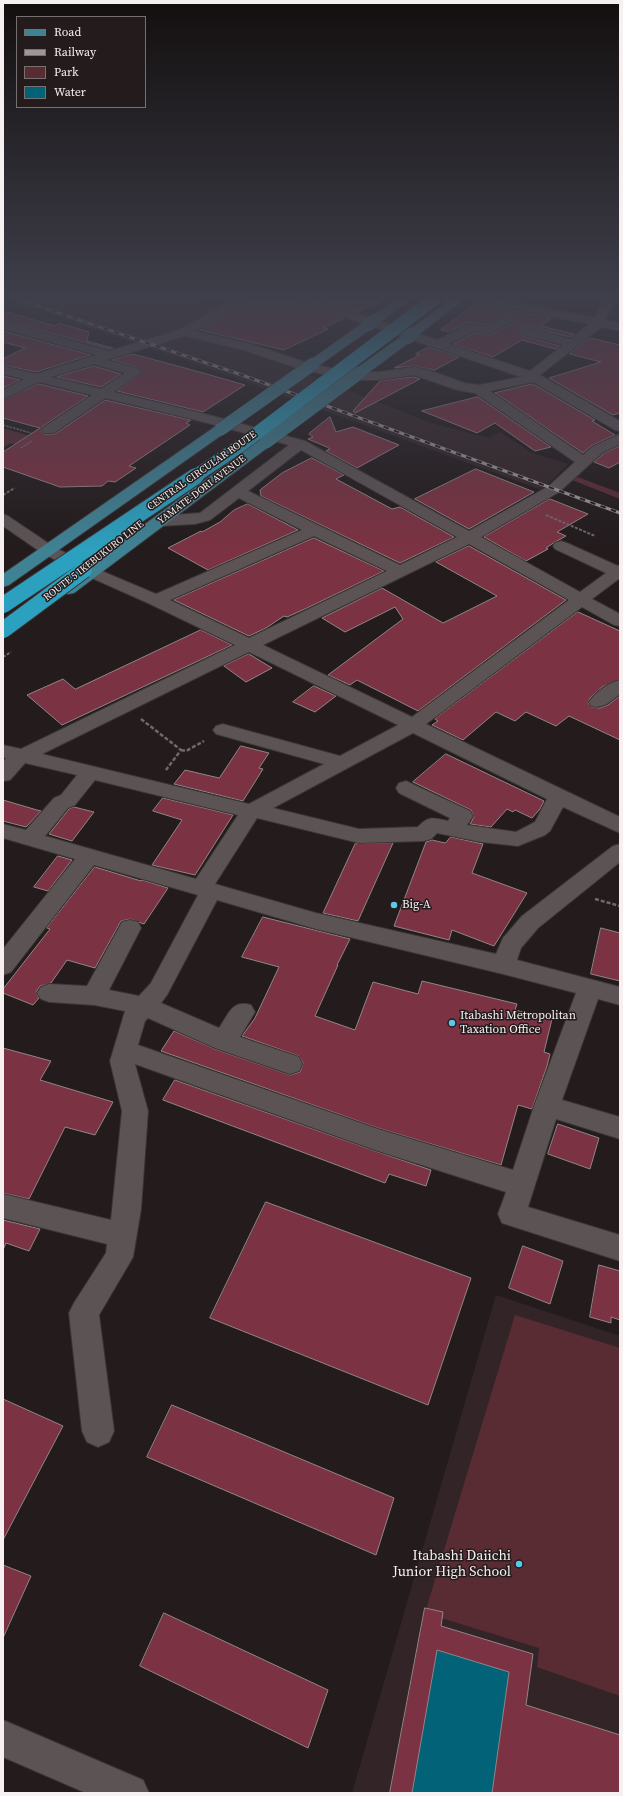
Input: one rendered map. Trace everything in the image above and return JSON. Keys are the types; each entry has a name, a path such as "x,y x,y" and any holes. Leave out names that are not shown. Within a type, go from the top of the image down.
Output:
{"highway":[{"name":"CENTRAL CIRCULAR ROUTE","path":"3,600 96,540 236,445 316,384"},
{"name":"CENTRAL CIRCULAR ROUTE","path":"3,605 69,563 236,445 319,384"},
{"name":"ROUTE 5 IKEBUKURO LINE","path":"3,627 236,445"},
{"name":"ROUTE 5 IKEBUKURO LINE","path":"3,630 127,537 236,445"}],"main road":[{"path":"3,582 285,384"},
{"name":"YAMATE-DORI AVENUE","path":"3,637 344,384"}],"street":[{"path":"3,395 25,384"},
{"path":"56,384 204,418 300,444 620,621"},
{"path":"49,430 117,384"},
{"path":"451,384 462,388 479,389 504,384"},
{"path":"545,384 620,428"},
{"path":"479,389 584,462"},
{"path":"3,775 16,759 470,537 554,489 597,450 620,438"},
{"path":"160,521 205,517 300,444"},
{"path":"237,492 400,572"},
{"path":"3,518 48,550 91,572 156,600 620,826"},
{"path":"156,600 314,530"},
{"path":"98,1431 84,1313 121,1246 127,1209 135,1111 122,1061 134,1017 159,990 206,890 252,810 413,725 618,572 561,546"},
{"path":"598,702 620,685"},
{"path":"223,730 343,763"},
{"path":"3,751 25,755 360,836 424,834 432,825 481,835 518,839 538,830 543,826 558,796"},
{"path":"30,839 61,803 68,800 91,771"},
{"path":"406,788 462,816 452,830"},
{"path":"3,831 316,921 504,962 620,996"},
{"path":"504,962 512,944 530,922 620,851"},
{"path":"3,966 89,856"},
{"path":"94,996 130,928"},
{"path":"590,988 547,1106 512,1214 620,1248"},
{"path":"49,993 94,996 144,1006 224,1041 290,1064"},
{"path":"224,1041 243,1012"},
{"path":"124,1050 378,1140 522,1185"},
{"path":"547,1106 620,1128"},
{"path":"3,1206 121,1246"},
{"path":"3,1738 130,1793"}],"path":[{"path":"21,448 30,442"},
{"path":"3,496 15,488"},
{"path":"526,505 534,510 595,536"},
{"path":"124,706 181,750 155,787"}],"shaded area":[{"path":"251,384 333,384 431,423 489,438 500,432 532,453 568,464 542,490"},
{"name":"Itabashi Daiichi Junior High School","path":"496,1295 620,1336 620,1793 352,1793"}],"green space":[{"path":"3,428 50,442 9,444 3,448"},
{"path":"578,477 620,493 620,499 572,480"},
{"path":"515,1315 620,1348 620,1696 537,1667 539,1648 425,1613"}],"water":[{"path":"437,1650 509,1672 492,1793 412,1793"}],"building":[{"path":"3,384 12,384 3,388"},
{"path":"39,384 88,396 43,426 41,431 44,434 55,434 105,400 191,420 186,423 190,425 129,466 136,468 115,482 108,481 102,486 60,487 3,467 3,452 40,428 3,418 3,400"},
{"path":"87,384 106,384 101,387"},
{"path":"126,384 245,385 203,412 117,391"},
{"path":"377,384 411,384 355,413 353,411"},
{"path":"533,384 595,420 592,421 615,435 591,446 583,453 495,393"},
{"path":"559,384 620,384 620,413 613,415"},
{"path":"478,397 551,447 535,451 495,423 477,433 422,411"},
{"path":"330,417 336,432 353,427 399,445 357,468 326,451 330,449 327,447 308,439 313,437 309,434"},
{"path":"620,446 620,462 609,468 594,462 603,454"},
{"path":"312,458 344,475 336,479 392,509 400,507 454,537 400,563 261,496 260,490 282,473"},
{"path":"476,469 534,492 469,529 415,499"},
{"path":"550,499 588,514 557,532 566,536 546,548 548,549 526,561 484,537"},
{"path":"248,504 298,530 208,570 168,548 201,531 202,532 220,522 234,510"},
{"path":"314,538 384,571 287,617 284,616 266,628 249,636 174,600"},
{"path":"469,546 566,600 418,711 357,680 350,685 328,675 403,619 395,607 345,632 322,618 382,588 443,623 497,596 436,562"},
{"path":"578,612 620,631 620,679 602,687 590,698 588,703 591,707 600,708 608,705 620,696 620,740 569,716 556,726 526,712 515,721 496,712 463,740 432,725 438,721 435,719"},
{"path":"201,630 232,645 62,725 27,695 63,679 75,689"},
{"path":"249,654 272,668 246,682 224,666"},
{"path":"314,686 336,696 315,712 293,702"},
{"path":"241,746 269,753 259,768 263,769 243,801 174,784 185,770 219,778"},
{"path":"446,754 544,801 540,809 532,818 515,810 513,812 507,809 491,827 470,824 474,817 471,810 413,782"},
{"path":"163,798 233,815 195,875 152,865 182,820 153,811"},
{"path":"3,800 41,811 26,827 3,821"},
{"path":"74,807 94,812 72,841 49,834 69,809"},
{"path":"451,837 483,844 472,873 527,893 494,946 452,930 449,940 394,926 426,842 432,840 445,843"},
{"path":"393,843 358,921 323,913 355,844"},
{"path":"58,856 72,860 48,891 34,887"},
{"path":"95,867 168,888 144,924 130,919 121,921 95,968 67,960 51,983 40,986 36,992 39,998 33,1005 3,993 3,989 50,929 47,928"},
{"path":"263,917 350,939 315,1016 355,1030 373,982 418,994 422,981 517,1004 515,1010 552,1019 544,1052 550,1054 532,1109 518,1105 501,1165 378,1128 161,1051 174,1031 215,1049 290,1075 300,1072 303,1063 299,1056 242,1036 255,1018 279,967 242,957"},
{"path":"601,928 620,933 620,981 591,974"},
{"path":"3,1048 51,1061 40,1080 113,1102 95,1135 65,1127 29,1199 3,1193"},
{"path":"175,1080 431,1170 426,1186 389,1174 385,1183 163,1100"},
{"path":"558,1124 599,1138 590,1169 548,1154"},
{"path":"266,1202 471,1278 428,1405 210,1318"},
{"path":"3,1220 40,1229 29,1251 6,1243 3,1250"},
{"path":"523,1246 563,1261 550,1304 509,1288"},
{"path":"599,1265 620,1271 620,1320 611,1317 611,1323 590,1317"},
{"path":"3,1399 63,1426 3,1540"},
{"path":"172,1405 394,1498 376,1555 147,1457"},
{"path":"3,1565 31,1576 3,1638"},
{"path":"425,1608 443,1612 441,1626 533,1654 526,1705 620,1735 620,1793 492,1793 509,1672 437,1650 412,1793 390,1793"},
{"path":"164,1613 328,1690 308,1748 140,1666"}],"railway":[{"path":"266,384 620,513"}],"place":[{"name":"Big-A","path":"394,905"},
{"name":"Itabashi Metropolitan Taxation Office","path":"452,1023"},
{"name":"Itabashi Daiichi Junior High School","path":"519,1564"}]}
